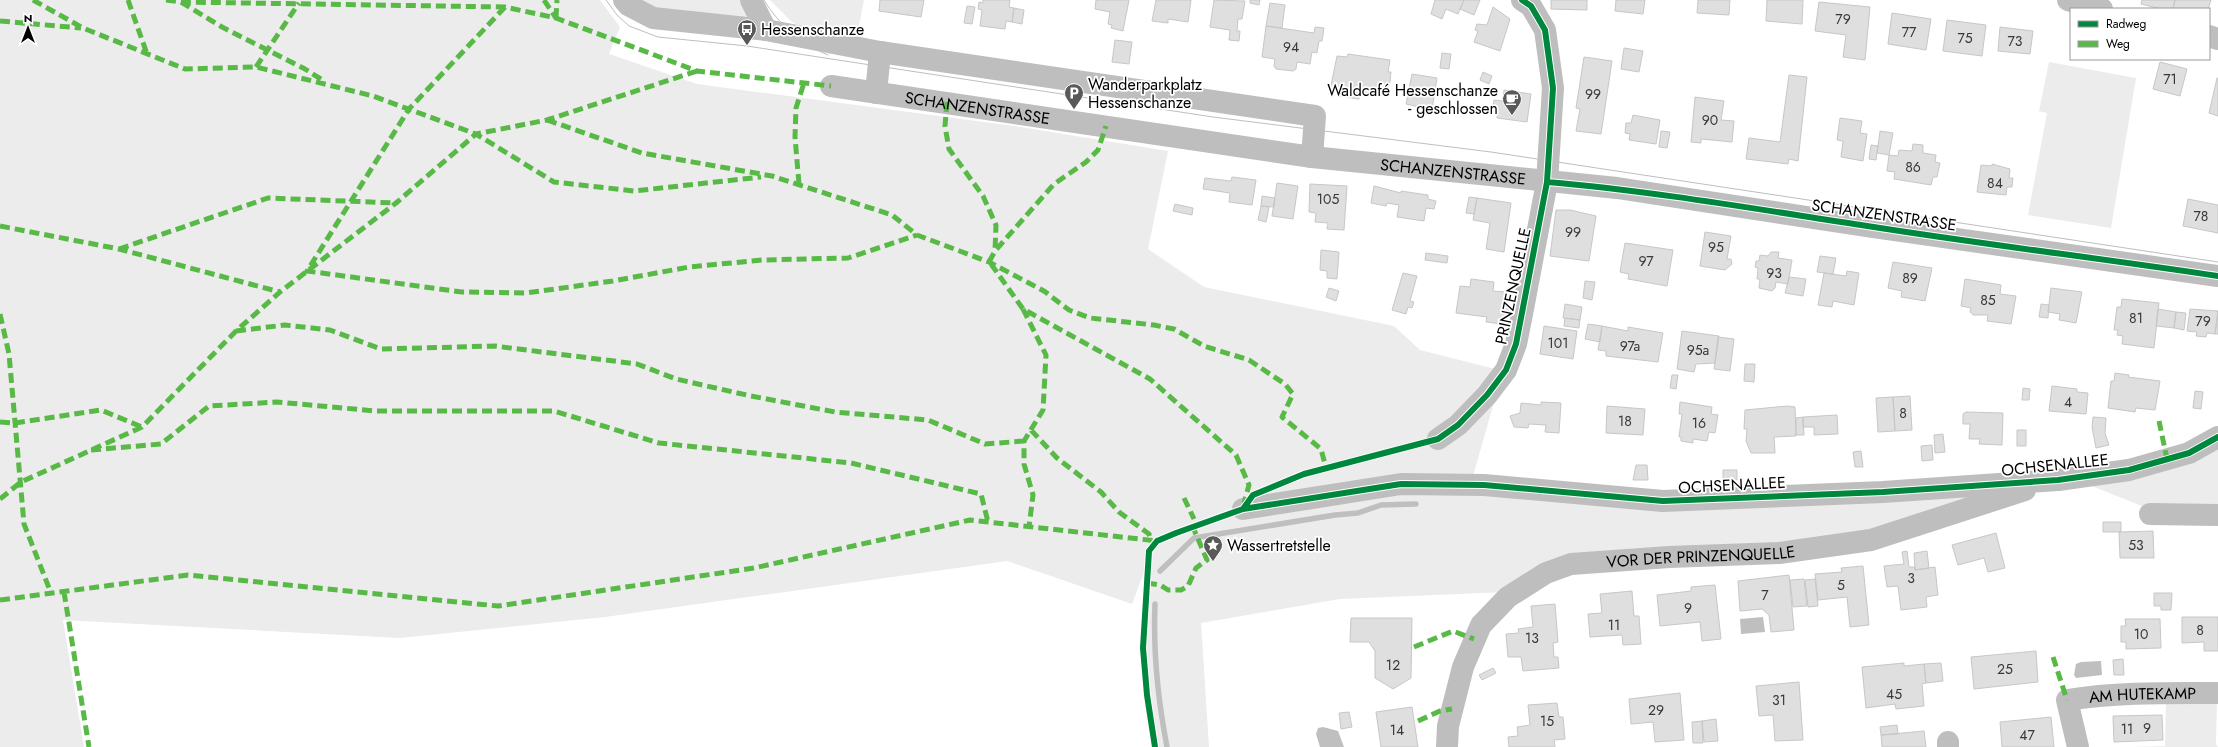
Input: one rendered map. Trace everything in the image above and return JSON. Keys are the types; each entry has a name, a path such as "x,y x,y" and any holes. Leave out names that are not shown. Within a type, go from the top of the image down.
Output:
{"street":[{"path":"624,0 628,5 653,18 766,30 880,52 1315,116 1312,157"},
{"path":"751,0 766,30"},
{"name":"PRINZENQUELLE","path":"1438,439 1458,425 1487,395 1506,370 1516,344 1547,182 1554,88 1550,52 1545,30 1531,6 1522,0"},
{"path":"2068,0 2098,8"},
{"path":"876,93 880,52"},
{"name":"SCHANZENSTRASSE","path":"831,86 1312,157 1617,188 1721,202 1860,225 2218,276"},
{"name":"OCHSENALLEE","path":"1243,509 1401,484 1484,485 1663,501 1883,492 2058,480 2129,470 2189,453 2218,437"},
{"name":"VOR DER PRINZENQUELLE","path":"1447,747 1448,726 1463,667 1481,625 1508,597 1546,573 1571,564 1669,557 1779,553 1871,540 2058,480"},
{"path":"2150,514 2218,515"},
{"name":"AM HUTEKAMP","path":"2078,747 2067,700 2095,696 2128,694 2218,693"}],"shaded area":[{"path":"0,0 600,0 620,27 609,54 697,84 1014,126 1168,151 1148,249 1204,287 1394,326 1420,350 1503,371 1471,483 1661,506 2021,487 1870,533 1780,548 1616,555 1506,592 1340,599 1201,623 1209,747 1158,747 1150,695 1146,648 1151,554 1132,604 1007,561 605,617 400,638 63,620 84,747 0,747"},
{"path":"634,0 744,0 750,12 743,22 675,18"},
{"name":"Hessenschanze","path":"770,0 864,0 856,41 816,37 792,22"},
{"path":"2049,62 2136,78 2111,228 2028,215 2047,113 2039,111"},
{"path":"2218,443 2218,511 2152,510 2084,483"},
{"path":"1763,617 1765,632 1741,634 1740,619"},
{"path":"2101,661 2102,675 2076,678 2074,675 2076,664 2081,662"},
{"path":"2166,699 2217,701 2216,744 2218,747 2129,747 2165,746"},
{"path":"1323,727 1338,731 1344,747 1320,747 1316,734 1318,728"}],"building":[{"path":"880,0 924,0 921,17 879,11"},
{"path":"983,0 1010,0 1009,7 1014,8 1012,22 1006,21 1005,29 980,26 982,10 978,9 979,2 983,3"},
{"path":"1096,0 1129,0 1123,31 1111,28 1112,25 1108,24 1110,12 1095,9"},
{"path":"1156,0 1191,0 1188,22 1168,19 1168,23 1152,21"},
{"path":"1214,0 1245,1 1242,19 1238,19 1237,31 1240,31 1239,41 1229,40 1230,30 1210,27"},
{"path":"1250,0 1260,0 1259,5 1250,3"},
{"path":"1435,0 1464,0 1458,14 1446,9 1442,19 1431,14"},
{"path":"1464,0 1480,0 1474,15 1460,9"},
{"path":"1551,0 1587,0 1587,10 1551,9"},
{"path":"1616,0 1645,0 1643,14 1615,11"},
{"path":"1698,0 1730,0 1729,15 1697,13"},
{"path":"1767,0 1803,0 1802,24 1766,21"},
{"path":"2142,0 2175,0 2173,8 2157,8 2141,4"},
{"path":"2175,0 2211,0 2208,8 2173,8"},
{"path":"1819,2 1870,7 1865,60 1843,57 1846,35 1815,31"},
{"path":"1270,3 1285,5 1282,28 1266,26"},
{"path":"967,6 975,7 972,24 964,23"},
{"path":"1493,7 1510,19 1500,51 1474,42 1478,31 1475,30 1477,24 1487,25"},
{"path":"1014,8 1024,10 1022,24 1012,22"},
{"path":"1892,13 1931,19 1926,50 1888,44"},
{"path":"1947,20 1986,25 1982,56 1943,51"},
{"path":"1266,26 1314,33 1315,27 1324,28 1322,41 1319,41 1317,53 1312,52 1310,64 1297,62 1296,69 1293,71 1276,69 1274,66 1275,59 1262,57"},
{"path":"2000,27 2033,31 2030,54 1998,51"},
{"path":"1115,40 1132,42 1129,64 1112,62"},
{"path":"1624,48 1643,51 1639,72 1621,69"},
{"path":"1442,53 1451,54 1449,69 1440,68"},
{"path":"1348,54 1390,60 1388,72 1391,72 1390,82 1385,96 1360,94 1359,99 1339,96 1340,91 1330,90 1337,56 1347,57"},
{"path":"1584,57 1612,61 1601,134 1576,131 1580,109 1576,108"},
{"path":"2160,62 2187,69 2180,96 2153,89"},
{"path":"1483,72 1492,76 1489,84 1480,80"},
{"path":"1412,74 1437,78 1432,110 1406,104"},
{"path":"1789,75 1807,77 1798,161 1789,159 1788,164 1746,159 1749,138 1780,142"},
{"path":"2218,78 2218,116 2209,113"},
{"path":"1504,90 1531,94 1527,122 1497,118 1497,114 1492,113 1494,100 1503,101"},
{"path":"1695,97 1724,101 1721,120 1734,121 1732,142 1701,139 1701,143 1691,142"},
{"path":"1633,115 1660,120 1656,144 1629,140 1630,134 1625,133 1626,123 1631,123"},
{"path":"1840,118 1862,121 1860,133 1867,134 1863,161 1841,157 1843,141 1837,140"},
{"path":"1661,131 1670,132 1667,148 1659,147"},
{"path":"1880,131 1893,133 1889,155 1877,153"},
{"path":"1913,144 1923,145 1923,153 1936,155 1935,162 1940,163 1937,177 1933,177 1931,185 1894,179 1895,172 1887,171 1889,155 1898,156 1899,150 1912,151"},
{"path":"1871,145 1878,146 1876,160 1869,159"},
{"path":"1992,164 2010,169 2009,178 2013,178 2012,187 2007,187 2006,195 1977,192 1981,165 1992,166"},
{"path":"1232,177 1256,180 1252,205 1229,202 1230,193 1203,189 1205,178 1231,181"},
{"path":"1277,183 1298,186 1293,219 1272,216"},
{"path":"1310,184 1347,186 1344,230 1327,229 1328,223 1315,222 1316,213 1309,212"},
{"path":"1374,186 1401,193 1401,191 1428,195 1428,199 1436,201 1434,209 1426,208 1424,221 1397,217 1399,205 1387,203 1386,206 1371,203"},
{"path":"1262,196 1275,198 1274,207 1261,206"},
{"path":"1469,197 1477,198 1474,214 1466,213"},
{"path":"1477,198 1511,203 1504,252 1486,249 1490,223 1473,220"},
{"path":"2188,199 2218,205 2218,233 2183,226"},
{"path":"1175,204 1193,208 1192,215 1173,211"},
{"path":"1261,206 1269,207 1266,222 1258,220"},
{"path":"1556,210 1570,210 1596,216 1589,261 1550,256"},
{"path":"1705,232 1731,236 1727,259 1731,259 1732,264 1725,270 1700,266"},
{"path":"1625,243 1673,250 1667,286 1628,279 1629,274 1620,272"},
{"path":"1321,250 1339,252 1337,279 1327,278 1327,271 1320,270"},
{"path":"1771,252 1779,252 1778,258 1792,260 1788,284 1776,282 1775,288 1772,291 1759,288 1760,279 1757,279 1758,268 1755,267 1756,261 1759,261 1760,255 1768,256"},
{"path":"1426,253 1448,256 1447,263 1425,260"},
{"path":"1820,256 1836,258 1833,274 1817,272"},
{"path":"1893,262 1932,268 1925,301 1901,297 1902,291 1888,288"},
{"path":"1847,271 1859,273 1854,305 1833,301 1832,307 1818,305 1824,273 1846,276"},
{"path":"1403,273 1417,276 1410,301 1414,302 1412,308 1408,307 1406,314 1392,310"},
{"path":"1789,277 1806,279 1803,296 1785,293"},
{"path":"1471,279 1494,282 1493,291 1507,292 1505,304 1509,304 1508,311 1505,311 1503,324 1486,322 1487,317 1456,313 1460,286 1470,287"},
{"path":"1965,279 2001,285 2000,294 2016,296 2011,324 1987,321 1988,315 1973,315 1970,312 1971,308 1961,306"},
{"path":"1585,281 1595,282 1592,300 1583,298"},
{"path":"1329,288 1339,291 1336,301 1326,297"},
{"path":"2051,288 2082,292 2076,323 2059,320 2060,314 2048,312"},
{"path":"2122,299 2159,303 2154,348 2122,344 2123,336 2117,335 2118,330 2114,330 2117,307 2121,307"},
{"path":"1565,304 1582,307 1580,320 1563,318"},
{"path":"2041,304 2049,305 2048,318 2039,317"},
{"path":"2158,309 2176,312 2174,328 2156,326"},
{"path":"2190,309 2218,311 2215,334 2207,333 2206,337 2196,336 2197,332 2187,331"},
{"path":"2218,311 2218,334 2215,334"},
{"path":"2176,312 2186,313 2184,330 2174,328"},
{"path":"1565,318 1580,320 1579,328 1564,326"},
{"path":"1588,324 1602,326 1600,342 1585,339"},
{"path":"1544,326 1577,331 1573,359 1540,354"},
{"path":"1602,326 1628,331 1628,327 1663,333 1658,362 1606,356 1606,351 1598,350"},
{"path":"1682,331 1719,336 1715,363 1696,364 1694,372 1677,369"},
{"path":"1718,337 1734,339 1730,371 1714,369"},
{"path":"1745,364 1755,364 1754,382 1744,381"},
{"path":"2115,373 2129,375 2128,377 2160,381 2155,410 2136,408 2135,412 2108,408 2111,381 2114,381"},
{"path":"1672,375 1678,375 1676,389 1670,388"},
{"path":"2052,386 2077,389 2077,392 2088,393 2086,414 2049,411"},
{"path":"2023,388 2030,389 2029,400 2022,400"},
{"path":"2195,391 2203,392 2201,409 2193,408"},
{"path":"1910,396 1912,430 1895,431 1893,397"},
{"path":"1893,397 1895,431 1878,432 1876,398"},
{"path":"1541,402 1561,403 1559,433 1545,432 1546,425 1529,424 1528,428 1514,427 1510,416 1520,413 1521,403 1541,405"},
{"path":"1680,402 1712,407 1711,414 1718,415 1715,433 1709,432 1707,441 1693,439 1693,443 1681,441 1681,437 1679,437 1682,414 1679,414"},
{"path":"1607,406 1645,409 1643,435 1606,433"},
{"path":"1787,406 1795,407 1796,436 1774,437 1775,453 1751,453 1746,441 1747,429 1744,429 1745,410"},
{"path":"1966,412 2003,413 2002,445 1979,444 1980,439 1969,439 1970,424 1963,424 1963,414"},
{"path":"1837,415 1838,434 1814,435 1814,427 1803,427 1803,417"},
{"path":"1803,417 1804,435 1796,435 1796,418"},
{"path":"2093,417 2106,418 2105,433 2109,445 2096,448 2092,427"},
{"path":"2017,430 2026,430 2026,446 2017,446"},
{"path":"1943,434 1945,452 1935,453 1934,435"},
{"path":"1932,445 1933,460 1922,461 1921,446"},
{"path":"1861,451 1863,467 1855,467 1853,452"},
{"path":"1636,465 1647,465 1648,480 1633,480"},
{"path":"1723,470 1737,470 1737,480 1723,480"},
{"path":"2103,522 2121,522 2121,532 2103,532"},
{"path":"2153,531 2154,558 2120,558 2119,532"},
{"path":"1996,533 2005,568 1988,572 1984,558 1958,565 1952,545"},
{"path":"1907,551 1909,567 1915,567 1915,570 1935,567 1938,595 1926,597 1927,607 1901,610 1898,586 1887,587 1884,566 1904,564 1902,552"},
{"path":"1927,551 1929,568 1915,570 1914,553"},
{"path":"1863,566 1869,625 1850,627 1847,597 1818,600 1815,574 1842,572 1841,568"},
{"path":"1789,575 1794,630 1771,632 1769,615 1762,609 1740,611 1738,581"},
{"path":"1804,579 1807,606 1793,607 1790,580"},
{"path":"1815,579 1818,606 1808,607 1805,580"},
{"path":"1715,585 1721,639 1702,641 1700,622 1660,626 1657,595 1691,591 1691,587"},
{"path":"1632,591 1634,616 1639,616 1641,644 1623,645 1622,635 1590,637 1588,614 1602,613 1600,594"},
{"path":"2154,593 2172,593 2171,610 2161,610 2161,606 2154,606"},
{"path":"1555,604 1558,642 1553,643 1554,657 1558,657 1559,668 1523,671 1521,657 1508,657 1506,634 1519,633 1518,629 1533,627 1531,606"},
{"path":"2182,617 2218,617 2218,651 2204,651 2204,642 2182,643"},
{"path":"1351,618 1412,618 1411,678 1393,689 1375,678 1375,651 1369,642 1350,642"},
{"path":"2125,619 2160,619 2161,648 2126,649 2126,642 2121,642 2121,626 2126,626"},
{"path":"2036,651 2038,682 1974,689 1971,657"},
{"path":"2123,659 2124,675 2114,675 2113,660"},
{"path":"1904,663 1904,666 1924,664 1926,683 1922,684 1924,706 1896,709 1895,704 1866,708 1862,667"},
{"path":"1941,663 1943,681 1926,683 1924,664"},
{"path":"1493,668 1496,673 1482,680 1479,675"},
{"path":"1799,682 1803,740 1775,741 1773,715 1759,716 1756,686"},
{"path":"1680,693 1684,740 1655,742 1653,722 1631,724 1629,699"},
{"path":"1557,703 1559,717 1563,717 1565,739 1554,740 1555,747 1509,747 1508,737 1518,736 1517,727 1530,725 1528,705"},
{"path":"1412,707 1418,747 1381,747 1376,712"},
{"path":"1349,712 1352,727 1341,729 1339,713"},
{"path":"2162,715 2163,740 2114,742 2113,716"},
{"path":"2051,717 2054,747 2002,747 2000,722"},
{"path":"1716,719 1718,741 1704,742 1702,721"},
{"path":"1702,721 1703,743 1693,743 1692,722"},
{"path":"1897,725 1898,734 1881,735 1880,727"},
{"path":"1924,731 1926,747 1882,747 1881,735"}],"waterway":[{"path":"1160,571 1194,538 1335,515 1358,513 1381,505 1416,504"},
{"path":"1155,604 1157,676 1167,747"}],"tram line":[{"path":"606,0 617,15 629,26 658,37 747,46 1213,117 1491,152 2218,262"},
{"path":"764,0 776,17 800,40 828,55"}],"marked path":[{"path":"33,0 83,28 185,69 256,67 373,96 476,134 554,182 634,191 761,177"},
{"path":"128,0 147,54"},
{"path":"166,0 181,2 505,7 556,18 697,71 831,86"},
{"path":"544,0 556,18"},
{"path":"556,18 557,0"},
{"path":"181,2 222,27 305,69 324,81"},
{"path":"256,67 299,3"},
{"path":"505,7 409,109 307,271 462,292 526,293 613,281 689,267 762,260 848,258 917,235"},
{"path":"0,21 81,28"},
{"path":"0,499 21,482 142,427 236,331 280,292 396,203 476,134 547,120 697,71"},
{"path":"799,184 795,137 796,108 804,83"},
{"path":"947,102 945,126 949,149 983,196 996,225 995,251"},
{"path":"547,120 642,153 772,176 892,215 917,235 989,262 1044,291 1069,310 1090,318 1154,325 1174,329 1204,346 1249,360 1285,384 1293,394 1282,417 1321,449 1326,468"},
{"path":"989,262 995,251 1054,184 1086,162 1098,150 1106,126"},
{"path":"119,249 268,198 396,203"},
{"path":"0,226 119,249 280,292"},
{"path":"991,264 1023,309 1150,379 1236,455 1249,485 1244,503"},
{"path":"1023,309 1046,355 1043,410 1024,441 1024,464 1033,495 1029,527"},
{"path":"0,314 9,354 24,524 51,593"},
{"path":"236,331 285,325 330,330 381,349 495,346 637,364 676,379 751,396 835,412 928,420 985,444 1024,441"},
{"path":"91,450 161,444 209,406 277,402 376,411 554,411 659,443 851,463 981,494 988,522"},
{"path":"0,422 15,423 101,410 142,427"},
{"path":"2159,421 2167,459"},
{"path":"1031,430 1057,458 1101,492 1119,512 1149,534 1151,541"},
{"path":"1184,498 1194,519"},
{"path":"0,600 188,575 498,606 754,568 970,520 1157,541"},
{"path":"1147,583 1160,585 1168,590 1181,590 1188,586 1196,568 1207,560 1192,525"},
{"path":"64,592 89,747"},
{"path":"1414,647 1453,631 1474,639"},
{"path":"2053,657 2067,700"},
{"path":"1418,721 1440,711 1452,709"}],"cycle path":[{"path":"1243,509 1253,495 1304,474 1438,439 1458,425 1487,395 1506,370 1516,344 1547,182 1553,88 1545,30 1531,6 1522,0"},
{"path":"1547,182 1665,195 1950,238 2218,276"},
{"path":"1155,747 1147,695 1143,648 1149,551 1157,541 1243,509 1401,484 1484,485 1663,501 1883,492 2058,480 2129,470 2189,453 2218,437"}],"place":[{"name":"Hessenschanze","path":"747,46"},
{"name":"Wanderparkplatz Hessenschanze","path":"1074,110"},
{"name":"Waldcafé Hessenschanze - geschlossen","path":"1512,116"},
{"name":"Wassertretstelle","path":"1213,562"}]}
